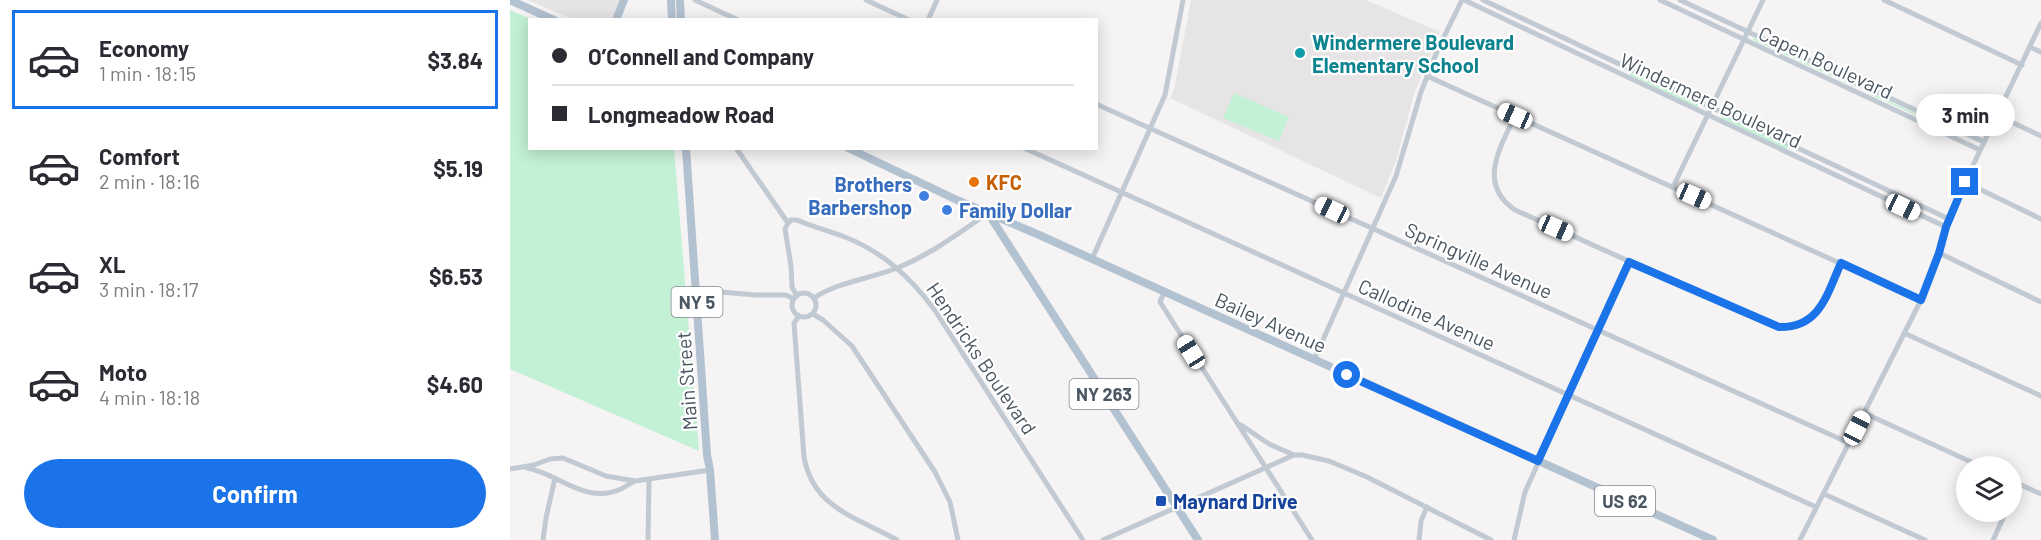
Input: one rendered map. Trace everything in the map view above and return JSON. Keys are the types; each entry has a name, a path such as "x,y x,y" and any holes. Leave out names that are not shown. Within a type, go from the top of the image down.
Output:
{"main road":[{"path":"510,0 550,18"},
{"path":"617,18 624,0"},
{"path":"671,0 672,18"},
{"path":"680,0 681,18"},
{"name":"Main Street","path":"686,150 707,455 716,540"},
{"name":"Bailey Avenue","path":"856,150 868,153 988,213 1713,540"},
{"name":"NY 263","path":"988,213 1198,540"},
{"path":"1010,248 1009,234 1012,229 1020,226"}],"street":[{"path":"695,0 734,18"},
{"path":"866,0 905,18"},
{"path":"929,18 937,0"},
{"path":"1092,259 1165,95 1183,0"},
{"path":"1314,360 1374,229 1400,164 1427,76 1463,0"},
{"name":"Windermere Boulevard","path":"1463,0 1946,227"},
{"name":"Windermere Boulevard","path":"1483,0 1949,219"},
{"name":"Capen Boulevard","path":"1660,0 1980,150"},
{"name":"Capen Boulevard","path":"1680,0 1984,142"},
{"path":"1673,187 1763,0"},
{"path":"1884,0 2022,65"},
{"path":"1800,540 1921,300 1939,253 1946,227 1965,182 2041,23"},
{"path":"2030,47 2041,52"},
{"path":"1427,76 1921,300"},
{"name":"Springville Avenue","path":"1098,105 1849,443"},
{"path":"1998,115 2041,136"},
{"path":"1515,116 1494,167 1494,181 1504,201 1515,210 1629,262 1773,326 1787,327 1802,323 1816,314 1822,306 1841,263"},
{"path":"696,290 745,295 786,295 796,298 804,293 814,298 816,304 813,314 805,318 799,316 794,310 796,298 792,287 785,229 788,223 737,150"},
{"name":"Callodine Avenue","path":"1028,150 1816,507"},
{"path":"1965,182 2041,219"},
{"path":"814,298 826,289 898,268 930,252 988,213"},
{"name":"Hendricks Boulevard","path":"788,223 791,220 797,220 849,238 872,249 898,268 934,309 1083,540"},
{"path":"1939,253 2041,302"},
{"path":"1514,540 1525,492 1629,262"},
{"path":"1164,292 1160,302 1312,540"},
{"path":"813,314 852,346 935,471 950,502 958,540"},
{"path":"799,316 794,323 804,457 808,476 830,504 897,540"},
{"path":"1904,333 2041,396"},
{"path":"1864,413 1958,456"},
{"path":"1237,423 1269,444 1294,455 1316,458 1351,470 1491,540"},
{"path":"1103,540 1294,455"},
{"path":"523,468 550,459 563,458 606,476 635,481 697,470 710,470"},
{"path":"510,469 538,470 572,488 590,494 616,490 635,481"},
{"path":"543,540 555,478"},
{"path":"648,540 649,480"},
{"path":"2022,485 2041,494"},
{"path":"1824,494 1925,540"},
{"path":"1419,540 1421,521 1427,507"},
{"path":"1993,540 2001,522"}],"shaded area":[{"path":"527,0 620,0 613,18 571,18"},
{"path":"1191,0 1366,0 1440,32 1414,94 1396,161 1381,198 1170,98 1174,90"}],"green space":[{"path":"510,10 529,18 528,150 674,150 699,451 510,369"},
{"path":"1754,38 1858,86 1858,88 1753,40"},
{"path":"1631,72 1698,104 1699,106 1630,75"},
{"path":"1870,92 1975,142 1869,94"},
{"path":"1234,93 1289,117 1279,141 1223,118"},
{"path":"1722,115 1787,145 1788,148 1721,118"}],"place":[{"name":"Windermere Boulevard Elementary School","path":"1300,53"},
{"name":"KFC","path":"974,182"},
{"name":"Brothers Barbershop","path":"924,196"},
{"name":"Family Dollar","path":"947,210"},
{"name":"Maynard Drive","path":"1161,501"}],"route":[{"path":"1347,375 1538,461 1629,262 1779,327 1794,326 1816,314 1822,306 1841,263 1921,300 1939,253 1946,227 1965,182"}]}
